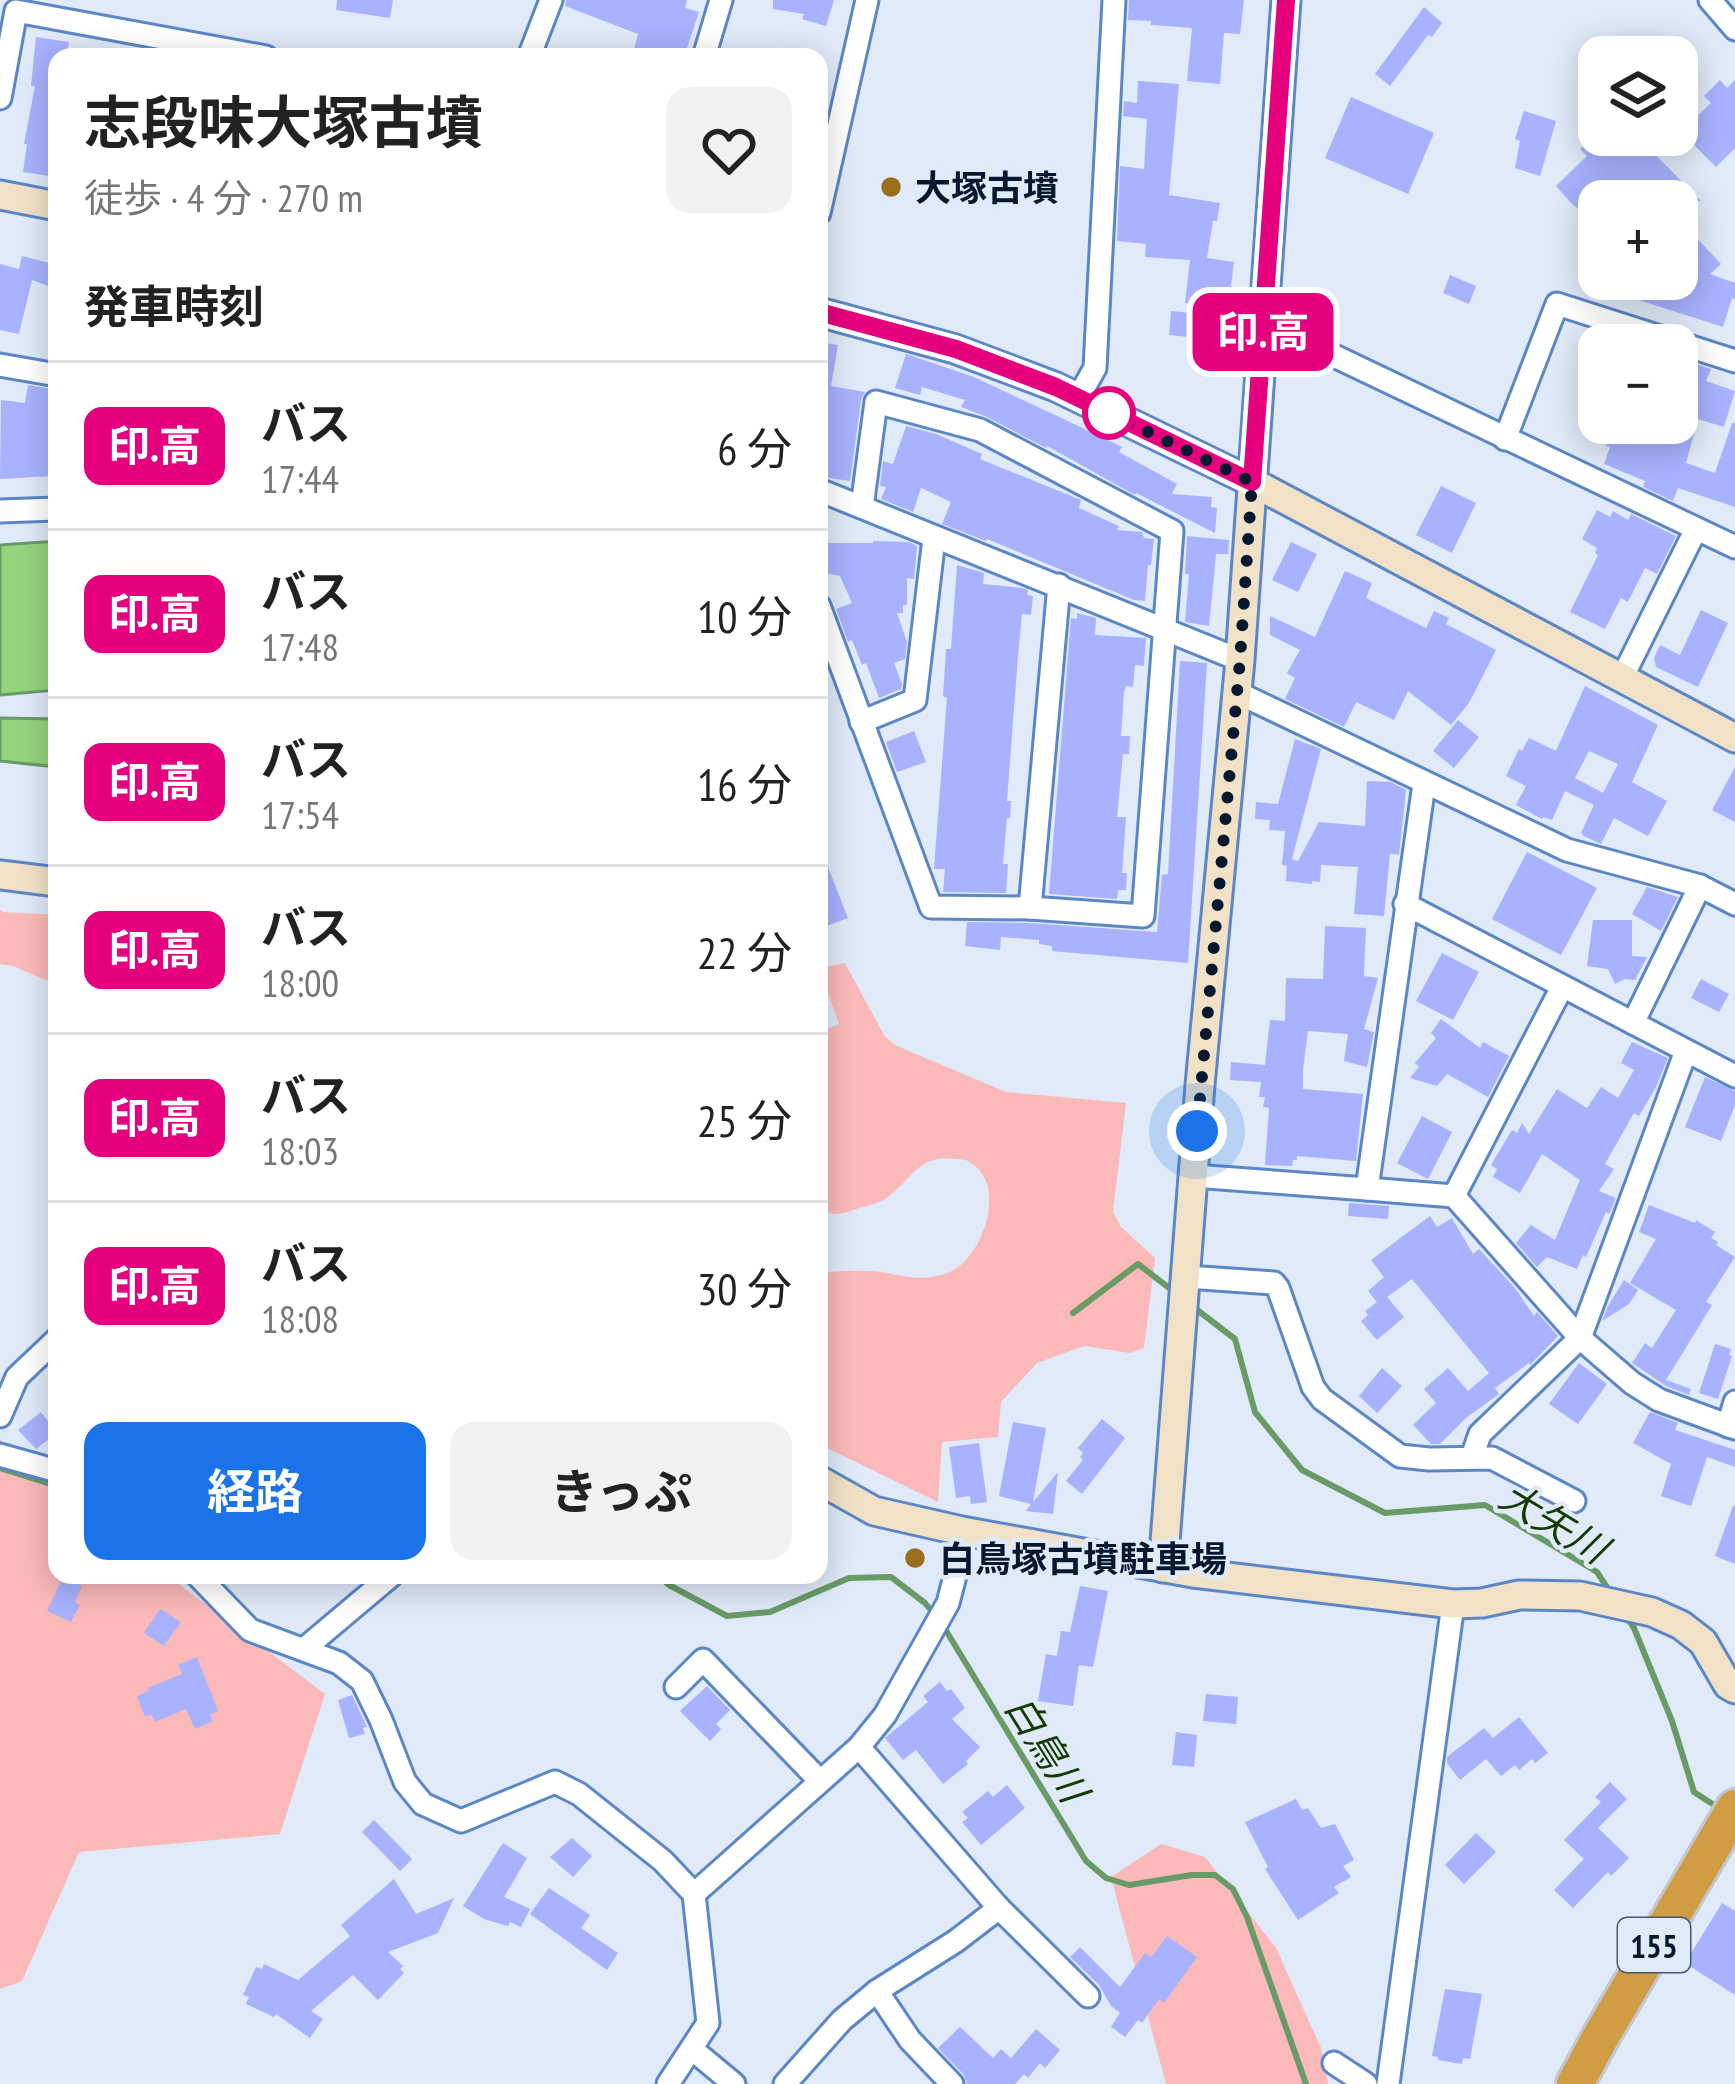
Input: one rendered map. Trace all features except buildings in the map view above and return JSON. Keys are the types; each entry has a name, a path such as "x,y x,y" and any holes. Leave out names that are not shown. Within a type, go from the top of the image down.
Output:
{"highway":[{"name":"155","path":"1575,2084 1735,1808"}],"street":[{"path":"532,48 551,0"},
{"path":"707,48 721,0"},
{"path":"828,140 867,0"},
{"path":"1078,398 1095,368 1114,0"},
{"path":"1163,1568 1240,660 1286,0"},
{"path":"1710,0 1735,29"},
{"path":"0,98 12,7 150,46"},
{"path":"0,195 48,204"},
{"path":"1505,439 1556,304 1735,361"},
{"path":"828,314 956,349 1056,387 1252,482 1735,739"},
{"path":"1264,325 1735,547"},
{"path":"0,364 48,373"},
{"path":"828,631 931,908 1030,908 1143,916 1172,531 980,430 876,402 862,507"},
{"path":"828,494 1240,660"},
{"path":"0,511 48,509"},
{"path":"1622,677 1696,529"},
{"path":"861,722 915,700 934,538"},
{"path":"1030,908 1059,585"},
{"path":"1236,692 1567,850 1700,886 1735,904"},
{"path":"1367,1190 1424,784"},
{"path":"0,875 48,881"},
{"path":"1633,1023 1700,886"},
{"path":"1405,904 1735,1076"},
{"path":"1454,1196 1562,987"},
{"path":"1472,1457 1480,1434 1580,1338 1686,1051"},
{"path":"1194,1176 1454,1196 1580,1338 1632,1383 1659,1400 1731,1427 1735,1402"},
{"path":"1187,1272 1274,1282 1313,1387 1322,1399 1400,1456 1492,1458 1574,1501"},
{"path":"0,1416 17,1377 48,1348"},
{"path":"0,1455 48,1468"},
{"path":"828,1485 874,1511 1163,1568 1453,1604 1519,1595 1580,1596 1652,1612 1703,1642 1735,1689"},
{"path":"694,1894 859,1748 884,1714 947,1603 962,1531"},
{"path":"206,1584 250,1630 339,1663 362,1681 405,1782 423,1804 461,1821 555,1782 579,1794 663,1861 694,1894 708,2023 668,2084"},
{"path":"304,1649 381,1584"},
{"path":"1388,2084 1453,1604"},
{"path":"676,1687 703,1660 820,1781"},
{"path":"859,1748 999,1908 1088,1996"},
{"path":"785,2084 842,2020 877,1990 999,1908"},
{"path":"877,1990 910,2040 952,2084"},
{"path":"693,2050 734,2084"},
{"path":"1334,2063 1366,2084"}],"shaded area":[{"path":"48,542 48,691 0,695 0,545"},
{"path":"0,718 48,719 48,766 0,761"},
{"path":"0,910 48,914 48,981 0,964"},
{"path":"845,963 885,1037 897,1046 1006,1092 1126,1103 1113,1211 1120,1226 1155,1258 1144,1348 1130,1353 1084,1346 1037,1363 1001,1402 998,1437 942,1442 938,1502 828,1448 828,1273 865,1271 915,1278 947,1273 970,1255 979,1240 986,1224 988,1190 974,1165 944,1158 925,1163 876,1203 840,1214 828,1212 828,1028 839,1024 828,993 828,966"},
{"path":"0,1439 48,1482 48,1584 179,1584 325,1694 280,1834 79,1852 22,1981 0,1989"},
{"path":"1161,1844 1205,1857 1276,1948 1321,2048 1328,2084 1166,2084 1111,1877"}],"waterway":[{"name":"大矢川","path":"1073,1313 1138,1264 1177,1294"},
{"name":"大矢川","path":"1192,1306 1235,1339 1255,1412 1302,1470 1385,1513 1485,1505 1597,1572 1612,1595"},
{"path":"0,1468 48,1483"},
{"name":"白鳥川","path":"668,1584 727,1616 770,1612 849,1578 891,1577 933,1613"},
{"name":"大矢川","path":"1626,1616 1672,1721 1694,1792 1714,1805"},
{"name":"白鳥川","path":"942,1624 1086,1861 1106,1878 1129,1885 1215,1875 1233,1889 1306,2084"}],"bus line":[{"name":"印.高","path":"828,314 956,349 1056,387 1252,482 1286,0"}],"place":[{"name":"大塚古墳","path":"891,187"},
{"name":"白鳥塚古墳駐車場","path":"915,1558"}],"route":[{"path":"1109,413 1252,482 1197,1131"}]}
